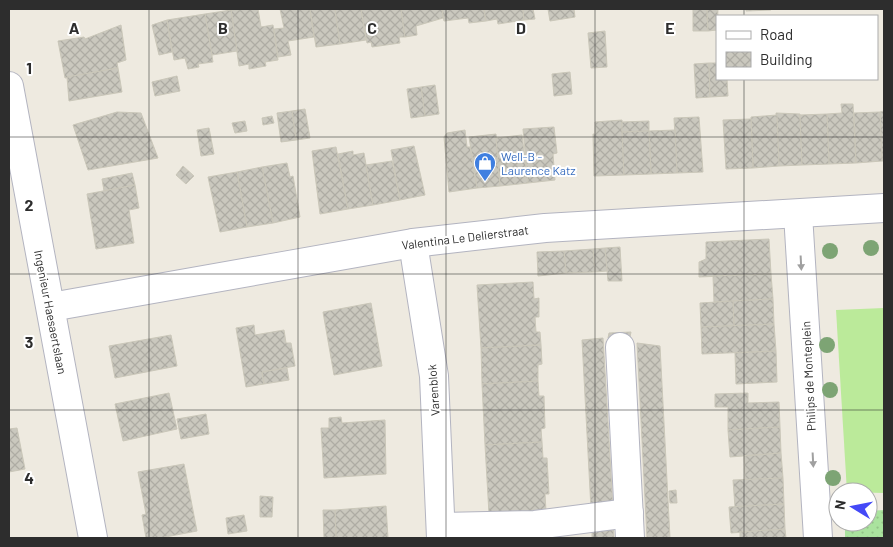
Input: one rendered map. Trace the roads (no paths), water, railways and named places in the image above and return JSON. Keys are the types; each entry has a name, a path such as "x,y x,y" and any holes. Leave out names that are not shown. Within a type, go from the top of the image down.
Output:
{"street":[{"name":"Ingenieur Haesaertslaan","path":"9,86 93,538"},
{"name":"Valentina Le Delierstraat","path":"51,307 413,243 555,227 884,208"},
{"name":"Philips de Monteplein","path":"798,214 818,538"},
{"name":"Varenblok","path":"413,243 434,376 441,533"},
{"path":"441,533 535,525 629,526 620,347"}],"place":[{"name":"Well-B - Laurence Katz","path":"485,182"}]}
